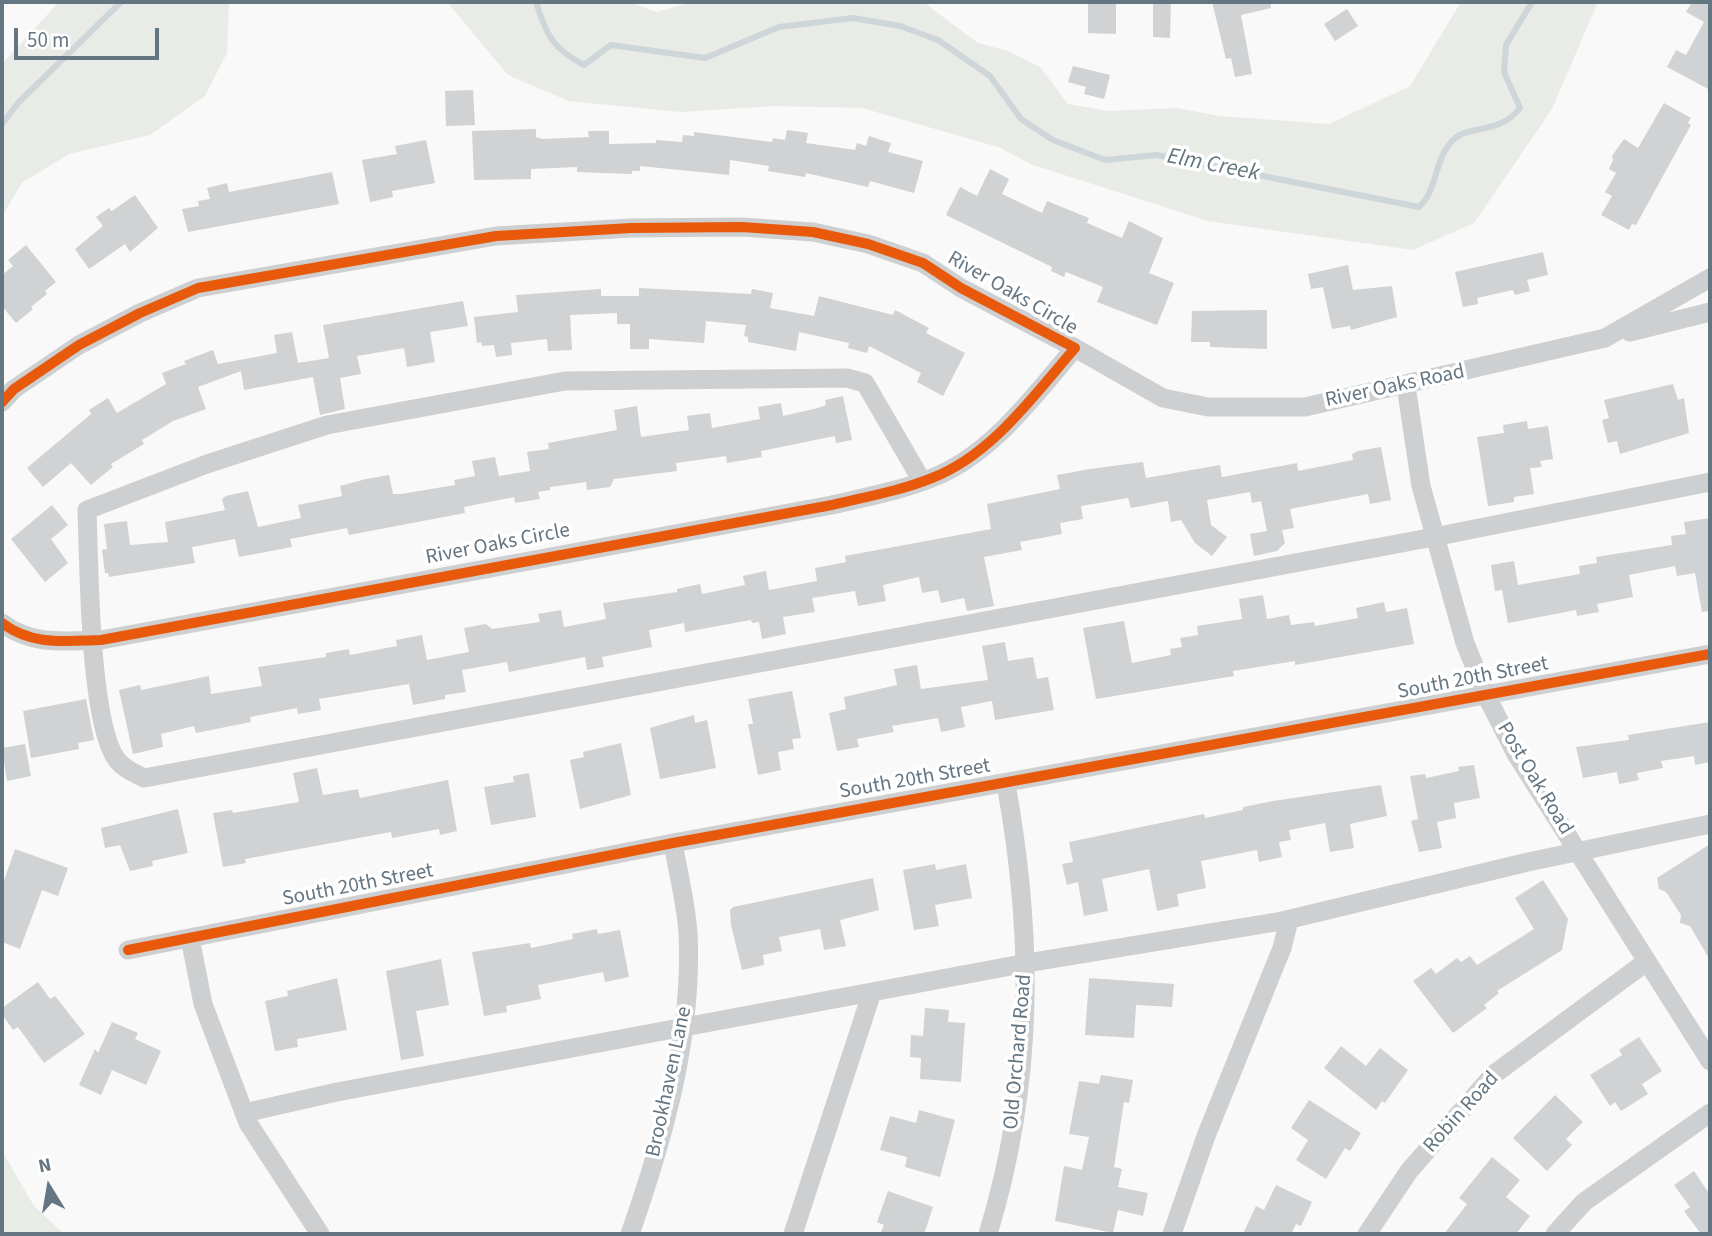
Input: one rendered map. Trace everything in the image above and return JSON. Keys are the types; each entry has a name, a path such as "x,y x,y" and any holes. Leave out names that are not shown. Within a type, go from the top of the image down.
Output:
{"street":[{"name":"River Oaks Circle","path":"2,402 14,389 79,345 140,313 198,288 496,236 631,228 742,227 813,232 868,244 923,263 961,288 1075,348 1005,429 971,455 934,478 832,505 92,640 50,642 18,635 2,623"},
{"name":"River Oaks Road","path":"1075,348 1163,398 1208,407 1305,407 1406,386 1605,338 1710,278"},
{"path":"1605,338 1710,312"},
{"path":"922,481 865,383 847,377 565,381 327,425 207,464 87,510 92,640 103,719 116,759 144,778 1434,537 1710,482"},
{"name":"Post Oak Road","path":"1406,386 1421,486 1434,537 1465,643 1487,697 1516,754 1710,1061"},
{"name":"South 20th Street","path":"128,950 673,843 1487,697 1710,654"},
{"name":"Old Orchard Road","path":"988,1234 1005,1176 1018,1100 1026,1028 1027,963 1022,886 1006,784"},
{"path":"244,1113 337,1092 1027,963 1289,920 1710,824"},
{"name":"Brookhaven Lane","path":"630,1234 667,1114 688,993 688,930 673,843"},
{"path":"1172,1234 1206,1136 1282,948 1289,920"},
{"path":"190,938 203,1004 244,1113 320,1234"},
{"name":"Robin Road","path":"1367,1234 1409,1171 1493,1075 1646,962"},
{"path":"793,1234 872,992"},
{"path":"1555,1234 1584,1202 1710,1113"}],"shaded area":[{"path":"59,2 229,2 227,53 205,96 150,135 69,154 22,183 2,216 2,64"},
{"path":"447,2 629,2 657,12 692,2 923,2 978,43 1008,51 1040,67 1068,104 1108,111 1177,108 1219,116 1329,124 1410,86 1461,2 1598,2 1552,109 1474,223 1413,250 1208,221 1033,165 998,147 862,108 774,106 681,112 568,101 508,75"},
{"path":"2,1151 34,1206 64,1234 2,1234"}],"building":[{"path":"1088,2 1116,2 1116,34 1088,33"},
{"path":"1153,2 1171,2 1170,38 1153,37"},
{"path":"1212,2 1270,2 1271,8 1241,15 1252,74 1235,77 1231,58 1226,59"},
{"path":"1692,2 1710,2 1710,90 1667,67 1676,50 1686,55 1704,22 1686,12"},
{"path":"1347,9 1358,26 1335,41 1324,24"},
{"path":"1073,66 1110,75 1104,99 1084,94 1086,87 1068,82"},
{"path":"473,90 475,125 446,126 445,91"},
{"path":"1664,103 1691,118 1688,123 1691,125 1636,225 1632,224 1629,230 1601,215 1612,196 1605,192 1616,173 1609,169 1612,156 1624,139 1638,148"},
{"path":"536,129 536,137 542,139 589,137 588,131 609,131 609,144 656,143 656,140 682,142 683,135 694,136 694,132 772,142 773,138 785,140 787,130 808,133 806,143 855,150 857,143 866,146 869,136 891,143 888,152 923,161 914,193 870,181 868,187 806,173 805,177 768,171 769,166 730,160 729,175 640,166 640,171 632,171 632,174 577,172 577,167 531,169 531,179 474,180 472,131"},
{"path":"426,140 435,183 392,191 393,197 370,202 362,160 397,154 395,146"},
{"path":"990,169 1009,179 1002,194 1042,213 1047,201 1089,218 1087,223 1122,238 1129,221 1163,238 1149,273 1174,283 1157,325 1097,302 1103,287 1066,272 1064,277 1051,271 1052,267 946,215 960,187 977,196"},
{"path":"332,172 339,204 188,232 182,209 199,206 198,201 210,199 207,188 227,183 229,192"},
{"path":"135,195 158,228 130,252 125,244 89,269 75,249 103,226 96,217 109,208 112,211"},
{"path":"26,245 56,282 45,291 47,294 31,307 33,309 16,323 2,306 2,275 13,266 8,260"},
{"path":"1543,252 1548,275 1527,280 1530,291 1515,295 1513,290 1477,298 1478,304 1463,307 1455,272"},
{"path":"1348,265 1353,290 1392,286 1397,317 1351,330 1350,326 1332,329 1323,287 1311,289 1308,274"},
{"path":"639,288 751,294 752,289 773,293 770,308 814,316 819,296 893,315 895,310 929,328 926,333 965,353 943,396 917,382 921,373 869,346 867,353 848,348 849,343 799,332 796,351 748,342 748,337 744,336 746,325 706,321 704,343 649,339 649,349 630,349 630,324 617,324 617,313 570,315 572,350 548,351 547,339 511,343 512,355 496,357 494,345 482,346 481,342 477,343 474,317 518,312 516,295 601,289 601,296 639,296"},
{"path":"463,301 468,326 430,332 435,362 407,367 404,348 357,356 361,374 340,378 345,409 320,415 313,377 244,390 241,371 198,387 206,409 173,421 142,440 144,444 111,464 113,467 91,485 71,463 43,487 27,468 91,414 89,410 108,398 117,413 166,384 162,373 186,364 184,361 213,350 218,364 277,353 274,335 292,332 298,363 329,358 323,325"},
{"path":"1267,310 1267,349 1210,347 1210,342 1191,342 1192,311"},
{"path":"1673,384 1678,400 1684,398 1689,433 1620,454 1617,441 1608,443 1602,420 1609,418 1604,400"},
{"path":"843,396 852,440 836,443 835,436 761,451 762,457 727,463 726,456 676,463 677,471 614,479 610,487 587,490 586,482 550,487 550,490 538,492 540,499 515,503 514,497 464,507 465,513 349,535 347,528 290,539 292,547 239,557 235,539 192,547 195,563 109,577 108,573 105,573 102,550 107,549 104,524 127,521 130,545 168,542 165,522 225,510 222,499 248,491 258,527 301,518 298,505 342,496 340,486 366,479 389,475 393,494 401,494 455,485 454,480 475,476 472,461 495,457 499,476 530,471 527,452 549,449 548,443 617,430 614,410 637,406 641,437 689,430 687,416 710,413 712,428 760,419 758,407 781,403 783,416 818,408 826,405 825,400"},
{"path":"1527,421 1528,429 1548,426 1553,459 1540,461 1542,467 1530,468 1534,494 1514,497 1514,502 1488,506 1477,437 1504,433 1503,425"},
{"path":"1381,447 1391,500 1370,504 1368,494 1290,509 1294,528 1282,530 1285,543 1277,551 1254,556 1250,534 1267,531 1261,501 1252,503 1250,492 1207,500 1211,525 1227,537 1212,556 1195,543 1181,520 1171,522 1168,501 1131,508 1128,498 1081,506 1083,519 1060,523 1062,534 1020,542 1022,550 984,557 994,606 967,611 964,598 941,603 938,590 922,593 919,577 883,585 886,601 858,606 855,591 812,598 815,612 783,617 786,634 762,639 759,622 752,623 751,620 685,632 684,623 649,630 652,647 602,657 604,667 587,670 585,657 509,672 507,662 462,670 466,692 445,695 445,699 413,705 409,684 319,699 321,710 298,714 297,708 250,717 251,722 196,733 194,726 161,734 163,747 133,754 119,690 140,685 141,690 209,676 211,694 262,686 258,667 326,657 326,653 349,649 350,655 397,646 396,640 422,635 427,660 469,652 464,628 486,624 492,629 540,622 538,614 561,610 564,627 606,619 603,603 677,592 677,589 700,584 702,594 745,585 743,576 766,571 769,590 817,581 815,568 846,562 845,556 991,529 987,504 1060,489 1057,475 1143,462 1146,478 1220,465 1222,477 1297,463 1298,471 1353,460 1352,454 1358,451"},
{"path":"52,505 68,525 51,539 68,563 45,582 11,539"},
{"path":"1710,518 1710,611 1702,612 1695,573 1677,576 1675,566 1629,575 1633,597 1597,604 1599,612 1577,616 1576,610 1508,623 1502,590 1495,591 1491,565 1514,561 1518,585 1580,574 1579,566 1597,563 1596,557 1672,545 1671,536 1686,534 1684,522"},
{"path":"1263,595 1267,619 1289,615 1291,625 1314,622 1315,626 1358,618 1356,608 1384,602 1386,612 1407,608 1414,644 1295,665 1295,661 1233,671 1234,676 1096,699 1083,628 1124,621 1132,663 1171,655 1170,649 1182,647 1180,638 1198,635 1197,626 1242,619 1239,599"},
{"path":"1005,642 1008,661 1033,657 1037,679 1048,677 1054,710 995,720 992,701 961,707 965,727 941,732 938,718 892,726 894,732 857,739 859,747 837,751 829,713 846,709 844,697 897,685 894,669 917,665 921,689 988,680 982,646"},
{"path":"792,691 801,738 792,739 794,749 778,752 781,770 758,775 748,724 753,724 748,699"},
{"path":"86,699 94,740 78,743 79,749 31,758 23,711"},
{"path":"694,715 695,723 707,720 716,768 660,779 650,728"},
{"path":"1710,722 1710,762 1695,765 1694,756 1661,761 1663,768 1637,773 1639,780 1619,784 1617,772 1583,778 1576,747 1629,740 1628,735"},
{"path":"621,743 631,795 580,809 570,760 584,757 583,752"},
{"path":"25,744 31,776 7,781 2,748"},
{"path":"1474,765 1480,798 1454,803 1456,818 1437,822 1442,848 1419,852 1411,821 1418,819 1410,776 1425,774 1426,778 1459,771 1458,767"},
{"path":"317,768 323,795 358,789 360,798 448,780 457,831 440,835 439,829 392,838 391,832 245,859 246,863 223,867 213,813 232,810 233,813 299,802 293,773"},
{"path":"529,773 536,817 491,825 484,787 514,782 513,776"},
{"path":"1381,785 1387,816 1350,824 1354,848 1330,852 1325,823 1289,830 1291,840 1279,842 1282,857 1259,862 1257,850 1201,861 1206,888 1177,894 1179,906 1157,911 1149,869 1102,879 1108,911 1084,916 1078,882 1067,885 1062,864 1073,862 1069,842 1204,814 1205,818 1273,801"},
{"path":"178,809 188,853 152,861 153,866 130,871 120,845 105,848 101,828"},
{"path":"1710,844 1710,960 1690,926 1680,923 1681,915 1666,892 1659,889 1657,878"},
{"path":"15,849 68,868 58,896 42,890 20,949 2,942 2,886"},
{"path":"935,864 936,870 966,864 972,898 935,905 939,926 914,930 903,870"},
{"path":"873,878 879,910 840,920 846,946 824,950 820,929 779,937 782,951 763,955 764,965 742,970 731,925 730,910 733,907"},
{"path":"1543,880 1568,919 1562,950 1497,991 1499,993 1484,1005 1487,1008 1453,1033 1413,981 1431,968 1436,974 1457,958 1461,962 1470,956 1477,965 1534,929 1515,898"},
{"path":"597,929 598,934 620,930 629,977 605,982 603,972 538,985 541,999 506,1006 507,1012 484,1016 472,952 530,943 531,948 573,939 572,934"},
{"path":"441,959 449,1005 416,1011 424,1056 401,1060 386,971"},
{"path":"337,978 347,1030 297,1039 298,1047 275,1051 265,1001 288,996 287,991"},
{"path":"1089,978 1174,984 1172,1007 1136,1005 1134,1038 1085,1035"},
{"path":"38,982 50,999 55,996 85,1034 44,1063 18,1027 13,1030 2,1014 2,1008"},
{"path":"925,1008 949,1010 948,1022 965,1023 961,1082 920,1079 921,1058 910,1057 911,1035 923,1036"},
{"path":"112,1022 138,1033 135,1039 161,1051 146,1085 112,1070 101,1095 79,1085 95,1049 98,1053"},
{"path":"1639,1037 1662,1071 1642,1084 1648,1094 1621,1111 1615,1102 1610,1106 1590,1075 1622,1055 1619,1050"},
{"path":"1341,1046 1366,1066 1380,1048 1408,1070 1385,1103 1382,1101 1376,1110 1324,1068"},
{"path":"1101,1075 1133,1080 1129,1103 1124,1102 1114,1167 1122,1169 1118,1187 1148,1193 1143,1216 1118,1210 1113,1233 1055,1221 1064,1166 1082,1170 1089,1137 1069,1134 1079,1081 1099,1084"},
{"path":"1555,1095 1583,1122 1566,1139 1572,1145 1547,1171 1513,1138"},
{"path":"1309,1100 1361,1133 1350,1151 1345,1148 1326,1179 1296,1160 1308,1140 1291,1128"},
{"path":"919,1110 955,1120 940,1177 905,1167 907,1157 880,1150 890,1116 916,1123"},
{"path":"1492,1157 1520,1180 1506,1197 1530,1216 1516,1234 1444,1234 1467,1204 1459,1198"},
{"path":"1694,1171 1710,1195 1710,1234 1701,1234 1684,1211 1690,1207 1674,1185"},
{"path":"1276,1185 1312,1202 1301,1226 1296,1224 1291,1234 1243,1234 1256,1206 1264,1210"},
{"path":"888,1191 933,1207 924,1234 880,1234 884,1225 877,1222"}],"waterway":[{"name":"Elm Creek","path":"2,124 18,103 121,2"},
{"name":"Elm Creek","path":"536,2 552,40 565,53 584,65 611,45 705,58 779,27 853,18 900,26 938,40 990,76 1021,119 1053,140 1105,160 1157,155 1419,207 1425,201 1442,156 1453,140 1467,132 1502,123 1520,108 1504,72 1506,45 1532,2"}],"cycle path":[{"path":"2,402 14,389 79,345 140,313 198,288 496,236 631,228 742,227 813,232 868,244 923,263 961,288 1075,348 1028,404 974,455 932,478 895,490 832,505 101,640 37,639 25,636 2,623"},
{"path":"128,950 673,843 1710,654"}]}
